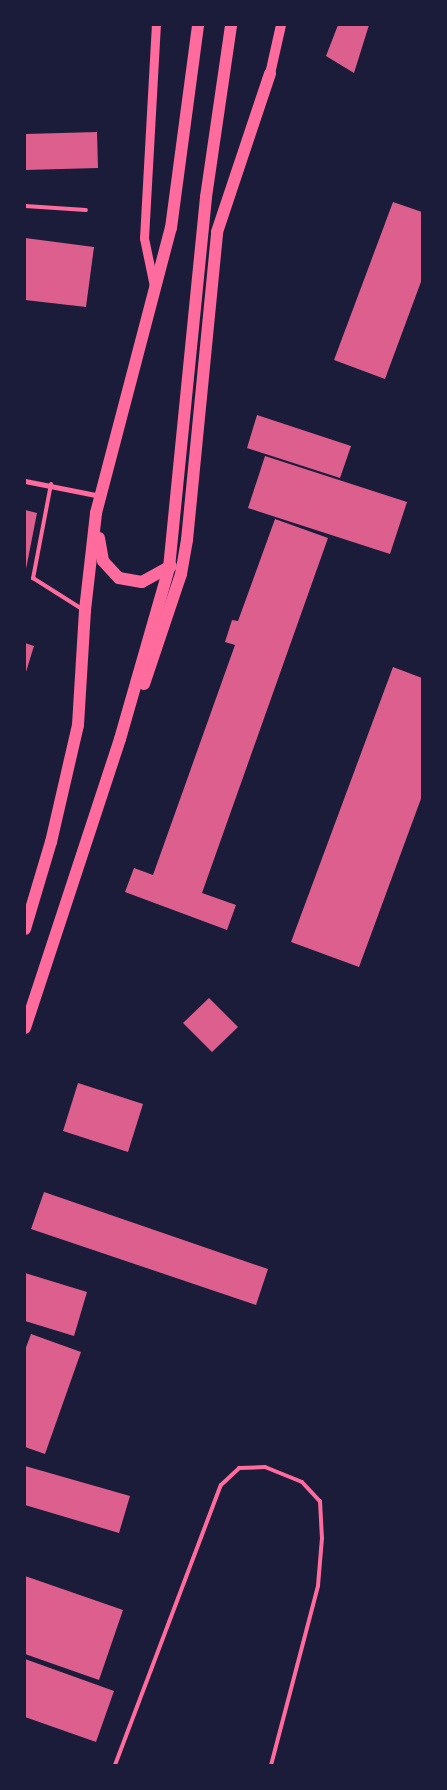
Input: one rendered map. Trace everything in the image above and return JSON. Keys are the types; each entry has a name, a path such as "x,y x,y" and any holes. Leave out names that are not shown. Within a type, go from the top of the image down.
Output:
{"main road":[{"path":"25,929 51,842 78,725 85,610 96,513 156,292 171,228 198,25"},
{"path":"25,1028 120,739 169,568 206,197 231,25"},
{"path":"120,739 138,703 172,602 187,540 217,232 270,74 281,25"},
{"path":"96,513 103,561 119,578 142,582 169,568 187,540"}],"street":[{"path":"156,25 144,238 156,292"},
{"path":"25,481 51,484 101,496"}],"lane":[{"path":"25,206 86,210"},
{"path":"51,484 33,578 85,610"},
{"path":"115,1765 221,1485 238,1468 265,1467 302,1482 320,1502 322,1538 318,1586 271,1765"}],"building":[{"path":"338,25 369,25 354,73 326,56"},
{"path":"97,132 98,168 25,170 25,134"},
{"path":"393,202 422,212 422,279 385,379 334,360"},
{"path":"25,238 94,247 86,307 25,300"},
{"path":"257,415 351,446 340,478 247,448"},
{"path":"265,456 407,502 390,554 248,508"},
{"path":"25,510 37,513 26,569 25,569"},
{"path":"275,519 328,538 202,893 236,905 227,930 125,892 134,868 153,875 235,645 225,642 232,620 238,621"},
{"path":"25,643 34,646 25,675"},
{"path":"393,667 422,678 422,796 359,967 291,942"},
{"path":"209,998 238,1027 212,1052 183,1023"},
{"path":"78,1083 143,1104 128,1152 63,1131"},
{"path":"44,1192 268,1269 256,1305 31,1229"},
{"path":"25,1273 87,1292 74,1336 25,1321"},
{"path":"31,1334 81,1352 45,1454 25,1447 25,1350"},
{"path":"25,1466 130,1496 119,1533 25,1505"},
{"path":"25,1576 123,1610 99,1680 25,1654"},
{"path":"25,1659 114,1691 96,1742 25,1717"}]}
